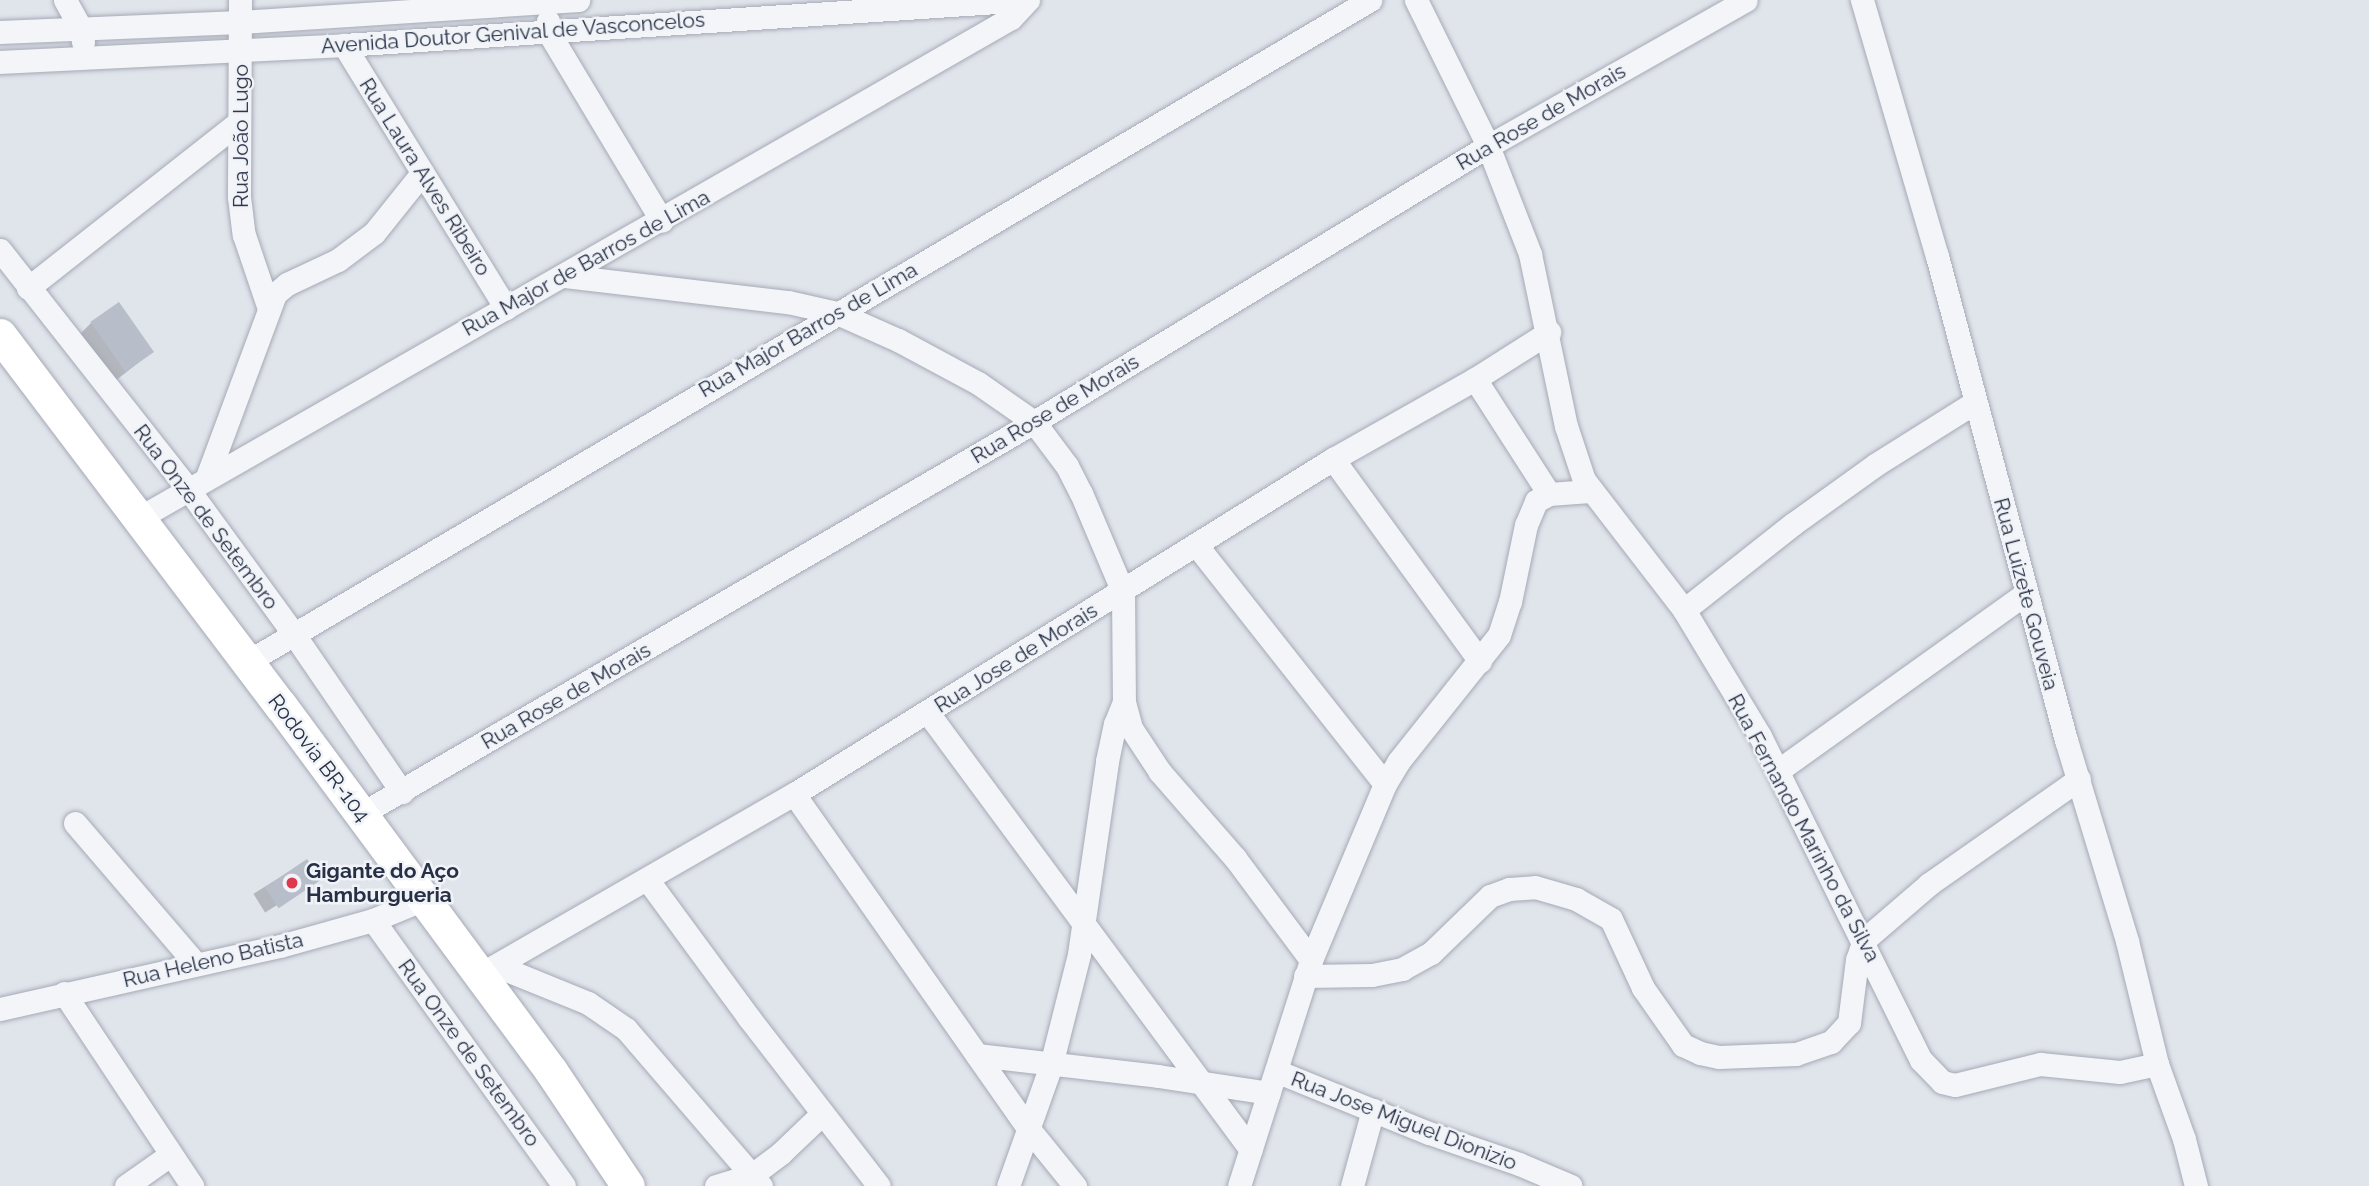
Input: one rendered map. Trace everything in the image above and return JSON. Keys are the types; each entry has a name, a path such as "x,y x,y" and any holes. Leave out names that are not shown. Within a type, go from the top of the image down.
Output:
{"highway":[{"name":"Rodovia BR-104","path":"0,335 361,814 422,900 488,970 628,1186"}],"street":[{"path":"65,0 81,29 87,57"},
{"name":"Avenida Doutor Genival de Vasconcelos","path":"0,32 81,29 240,11 578,0"},
{"name":"Avenida Doutor Genival de Vasconcelos","path":"0,62 549,33 748,8 1028,0"},
{"name":"Rua Major de Barros de Lima","path":"139,519 197,483 662,221 1012,18 1028,0"},
{"name":"Rua Major Barros de Lima","path":"247,662 293,632 1370,0"},
{"name":"Rua Fernando Marinho da Silva","path":"1416,0 1488,146 1530,254 1572,448 1590,491 1684,610 1779,770 1921,1060 1942,1082 1970,1083 2040,1064 2120,1072 2157,1064"},
{"name":"Rua Rose de Morais","path":"361,814 1034,422 1488,146 1746,0"},
{"name":"Rua Luizete Gouveia","path":"1862,0 1937,257 2025,594 2127,940 2157,1064 2184,1139 2196,1186"},
{"path":"545,2 549,33 662,221"},
{"name":"Rua João Lugo","path":"240,11 241,216 252,261 269,309"},
{"name":"Rua Laura Alves Ribeiro","path":"344,45 506,308"},
{"path":"28,288 239,122"},
{"path":"197,483 269,309 280,289 338,260 374,233 422,173"},
{"name":"Rua Onze de Setembro","path":"0,250 28,288 197,483 293,632 402,792"},
{"path":"565,276 788,302 836,313 898,340 978,383 1034,422 1072,475 1123,592 1124,702 1131,728 1147,755 1234,858 1308,968 1372,975 1402,969 1431,953 1490,896 1508,889 1535,887 1576,899 1611,919 1643,988 1684,1045 1700,1053 1719,1057 1771,1057 1824,1045 1846,1029 1851,1015 1857,960 1864,940 1929,884 2079,779"},
{"name":"Rua Jose de Morais","path":"488,970 794,794 1198,546 1333,459 1475,379 1549,332"},
{"path":"1475,379 1549,494"},
{"path":"1684,610 1793,524 1875,465 1974,403"},
{"path":"1333,459 1480,661"},
{"path":"1239,1186 1308,968 1384,784 1398,762 1480,661 1505,620 1521,541 1532,507 1539,498 1549,494 1590,491"},
{"path":"1198,546 1384,784"},
{"path":"1779,770 2025,594"},
{"path":"1008,1186 1051,1065 1084,927 1109,750 1124,702"},
{"path":"928,713 1251,1150"},
{"path":"794,794 1028,1128 1074,1186"},
{"path":"75,823 196,964"},
{"path":"647,878 822,1114 879,1186"},
{"name":"Rua Heleno Batista","path":"0,1009 373,920 422,900"},
{"name":"Rua Onze de Setembro","path":"373,920 564,1186"},
{"path":"488,970 588,1003 626,1029 756,1181"},
{"path":"64,993 192,1186"},
{"name":"Rua Jose Miguel Dionizio","path":"977,1055 1202,1082 1269,1094"},
{"name":"Rua Jose Miguel Dionizio","path":"1276,1072 1571,1186"},
{"path":"1352,1186 1373,1110"},
{"path":"716,1186 756,1181 822,1114"},
{"path":"126,1186 170,1155"}],"building":[{"path":"119,302 154,352 125,372 90,322"},
{"name":"Gigante do Aço Hamburgueria","path":"307,859 321,880 279,908 265,888"}],"place":[{"name":"Gigante do Aço Hamburgueria","path":"292,883"}]}
